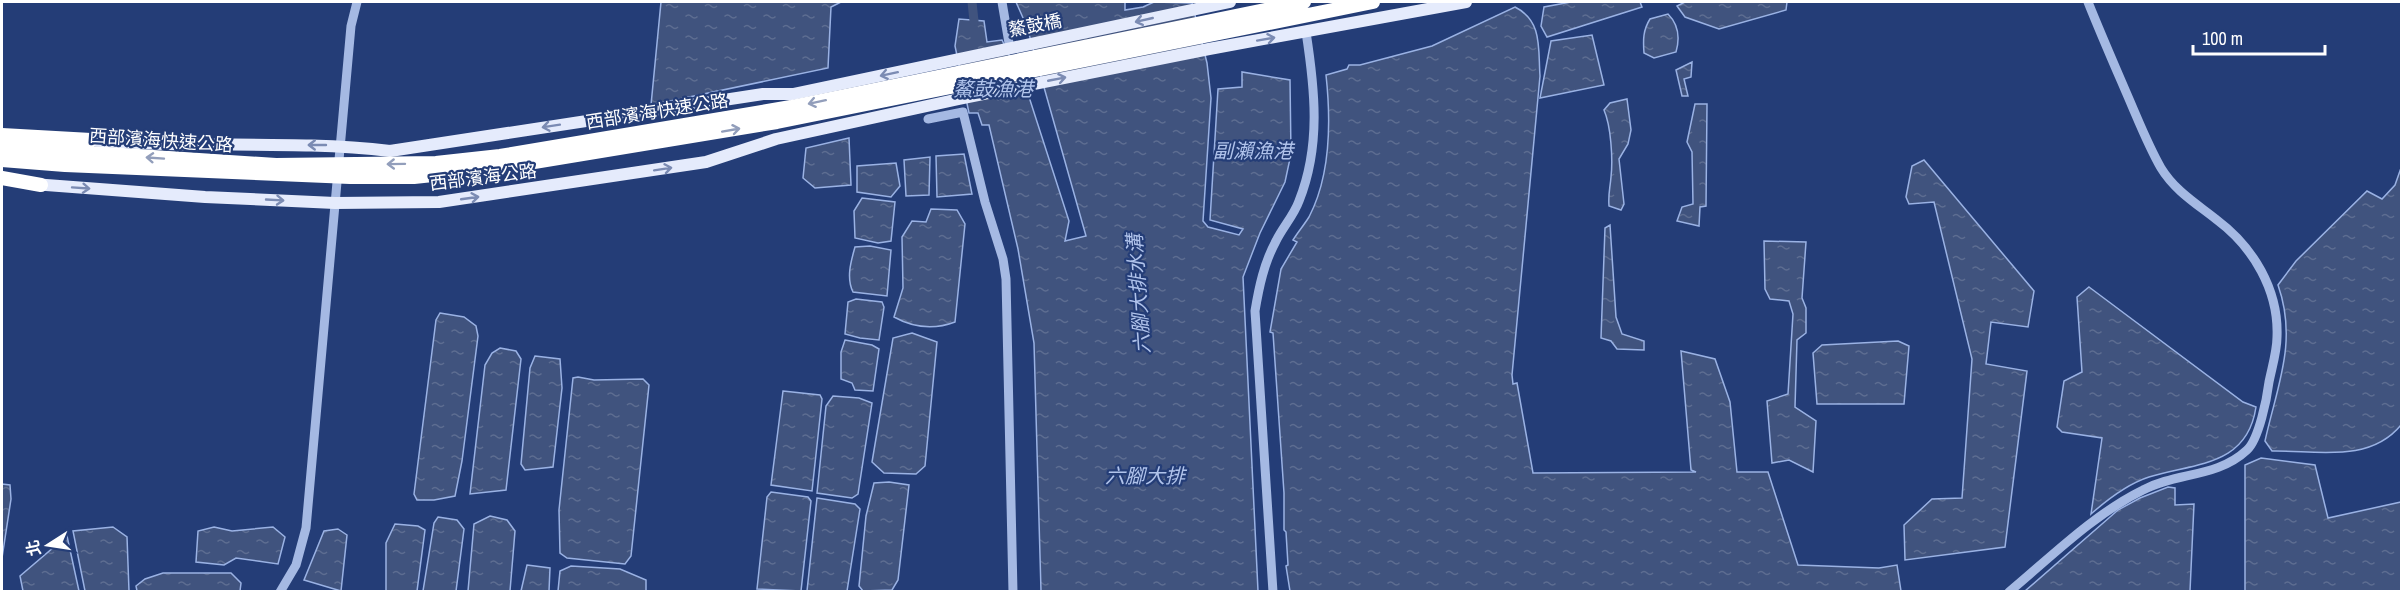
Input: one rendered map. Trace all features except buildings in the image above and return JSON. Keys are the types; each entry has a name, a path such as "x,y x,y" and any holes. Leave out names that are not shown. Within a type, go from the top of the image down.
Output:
{"highway":[{"path":"1199,30 1304,2"},
{"path":"1199,30 1373,2"},
{"name":"西部濱海快速公路","path":"2,160 76,166 361,171 414,177 498,168 777,122 955,79 1199,30"},
{"path":"2,135 91,140"},
{"name":"西部濱海快速公路","path":"2,147 318,171"},
{"path":"2,180 41,185"}],"main road":[{"name":"鰲鼓橋","path":"340,145 390,151 764,94 793,94 1230,2"},
{"path":"1306,32 1466,2"},
{"name":"西部濱海公路","path":"41,185 205,197 335,203 439,202 706,162 776,139 959,99 1306,32"},
{"path":"2,130 91,140 211,146 340,145"}],"street":[{"path":"280,591 296,565 306,528 351,26 357,2"},
{"path":"1002,2 1010,49"},
{"path":"2009,591 2115,504 2145,488 2180,477 2210,472 2232,463 2249,448 2267,394 2277,336 2274,309 2266,280 2249,250 2224,225 2188,200 2162,169 2104,43 2088,2"},
{"path":"1273,591 1255,311 1261,278 1275,241 1298,204 1308,177 1312,156 1315,110 1306,32"},
{"path":"928,119 963,112 985,201 1003,259 1006,279 1013,591"}],"water":[{"path":"661,2 841,2 831,7 828,68 651,105"},
{"name":"六腳大排","path":"1016,2 1125,2 1125,10 1143,7 1154,2 1192,3 1207,63 1211,98 1203,221 1208,227 1239,235 1243,229 1210,220 1218,89 1242,87 1242,72 1290,80 1291,154 1285,182 1260,233 1243,277 1258,591 1041,591 1034,343 1018,249 989,125 982,125 978,113 969,113 955,46 959,19 984,21 987,42 1002,40 1030,100 1069,221 1065,241 1086,236 1027,27"},
{"path":"1571,2 1640,2 1642,7 1547,37 1541,26 1544,7"},
{"path":"1685,2 1787,2 1786,10 1719,29 1685,17 1677,6"},
{"path":"1515,7 1524,13 1535,28 1539,46 1540,76 1512,375 1513,384 1517,383 1533,473 1696,472 1691,470 1681,351 1715,359 1730,402 1737,472 1768,472 1798,565 1879,568 1897,565 1901,591 1290,591 1286,566 1288,565 1284,530 1284,493 1273,333 1270,332 1281,269 1297,242 1293,240 1309,217 1322,184 1329,129 1326,75 1347,69 1349,65 1360,65 1432,46"},
{"path":"1668,14 1678,32 1676,52 1654,58 1644,53 1646,27 1650,19"},
{"path":"1592,35 1604,85 1540,98 1551,41"},
{"path":"1692,62 1691,77 1684,79 1688,96 1682,96 1676,70"},
{"path":"1627,99 1631,130 1628,144 1619,159 1624,204 1621,210 1609,206 1612,152 1604,110 1610,103"},
{"path":"1695,104 1707,104 1706,206 1700,207 1699,226 1677,221 1682,207 1693,204 1692,152 1687,142"},
{"path":"849,138 851,185 815,188 803,178 806,148"},
{"path":"964,154 972,194 937,197 936,156"},
{"path":"930,157 929,195 906,196 904,160"},
{"path":"1924,160 2034,291 2028,327 1991,322 1986,364 2027,371 2005,547 1905,560 1904,525 1932,499 1962,498 1972,359 1934,202 1909,204 1906,197 1912,166"},
{"path":"896,163 900,186 891,197 857,192 857,166"},
{"path":"2401,168 2401,425 2388,437 2357,450 2323,453 2272,451 2265,441 2284,364 2286,345 2284,306 2278,285 2296,261 2367,191 2382,199 2395,185"},
{"path":"862,198 895,202 891,241 878,243 855,238 854,211"},
{"path":"931,209 957,210 965,224 955,322 932,327 909,324 894,317 903,288 902,237 912,221 926,222"},
{"path":"1610,225 1616,317 1622,334 1644,341 1644,350 1617,349 1611,341 1601,338 1605,228"},
{"path":"1764,241 1806,242 1802,298 1806,308 1806,333 1797,340 1795,407 1816,421 1813,472 1789,460 1772,463 1767,401 1788,394 1793,314 1789,301 1770,299 1765,289"},
{"path":"870,246 891,250 887,296 853,292 851,287 850,270 855,247"},
{"path":"2089,287 2243,402 2256,407 2251,427 2242,441 2230,452 2200,465 2141,480 2118,492 2091,514 2102,438 2062,432 2057,427 2064,381 2082,372 2077,297"},
{"path":"856,299 882,302 884,307 879,340 845,334 848,302"},
{"path":"440,313 464,317 476,326 478,336 462,461 455,496 417,500 414,494 436,320"},
{"path":"912,333 937,342 925,466 916,474 884,473 872,462 893,338"},
{"path":"845,340 872,345 879,349 873,391 855,390 852,383 841,379 841,352"},
{"path":"1898,341 1909,346 1904,404 1817,404 1813,353 1822,345"},
{"path":"500,348 516,351 521,359 506,490 470,494 485,365 492,353"},
{"path":"535,356 560,359 562,388 553,467 525,470 521,464 530,368"},
{"path":"573,378 594,380 643,379 649,385 631,556 625,564 567,558 560,553 559,510"},
{"path":"783,391 820,395 822,399 812,491 771,485"},
{"path":"833,396 859,398 872,403 858,494 852,498 817,493 826,406"},
{"path":"2261,458 2315,465 2328,518 2401,502 2401,591 2245,591 2245,465"},
{"path":"889,482 909,485 898,580 892,590 863,591 859,586 866,516 874,483"},
{"path":"2,484 10,485 11,499 2,558"},
{"path":"2168,487 2175,488 2175,505 2194,504 2190,591 2025,591 2118,510"},
{"path":"771,492 808,497 811,501 801,591 757,589 767,497"},
{"path":"817,498 855,504 860,509 847,591 807,591"},
{"path":"490,516 507,520 515,531 510,591 468,591 474,524"},
{"path":"438,517 457,520 464,529 456,591 423,591 434,523"},
{"path":"395,524 418,526 425,530 417,591 386,591 386,543"},
{"path":"113,527 127,537 129,591 85,591 73,531"},
{"path":"214,527 232,531 273,527 285,537 278,564 236,558 224,565 196,562 198,531"},
{"path":"338,529 347,535 341,591 304,580 324,531"},
{"path":"67,536 79,591 23,591 20,576"},
{"path":"527,565 550,568 549,591 521,591"},
{"path":"571,566 620,569 646,580 646,591 558,591 560,571"},
{"path":"163,573 231,573 241,583 240,591 137,591 136,586 145,579"}],"waterway":[{"path":"972,2 974,21"}],"water label":[{"name":"鰲鼓漁港","path":"993,88"},
{"name":"副瀨漁港","path":"1253,150"},
{"name":"六腳大排水溝","path":"1138,294"}]}
